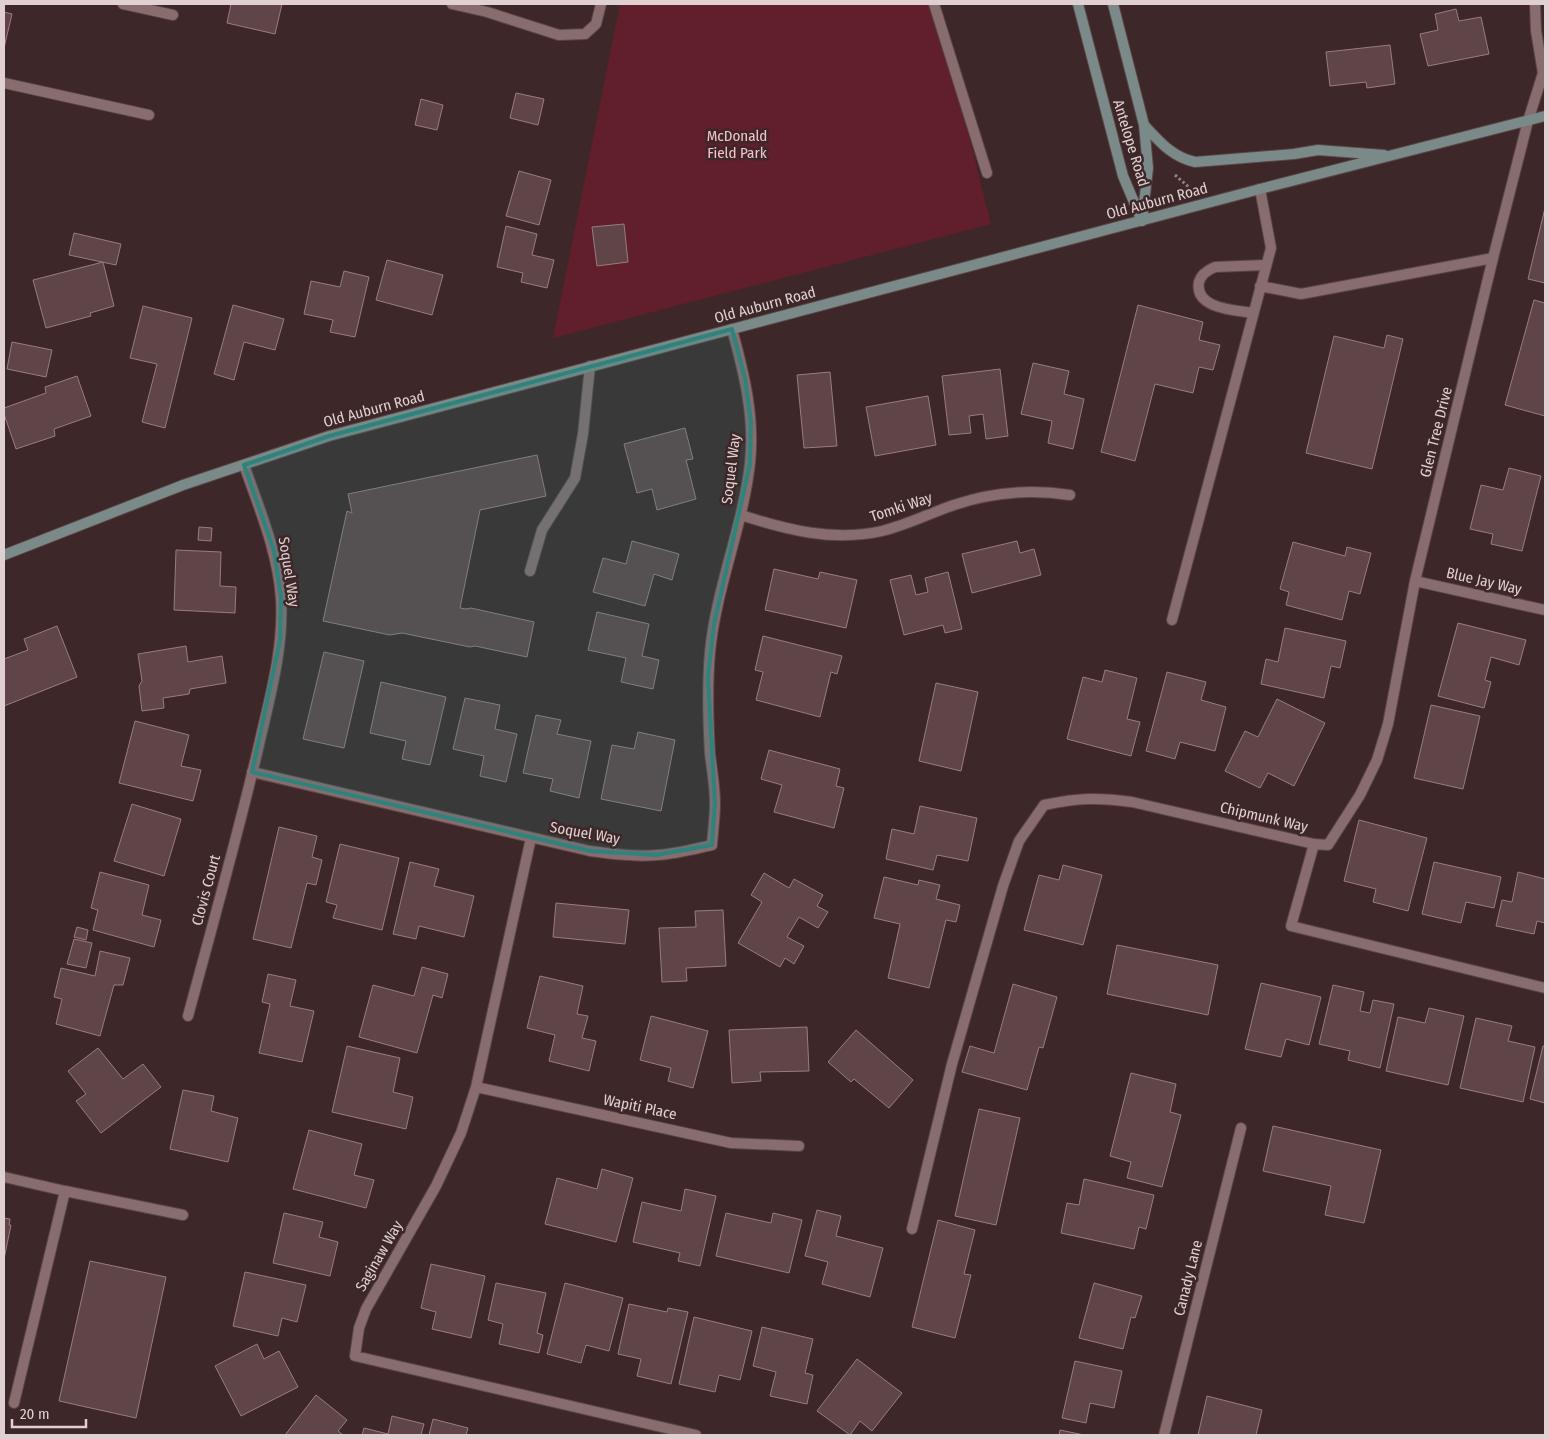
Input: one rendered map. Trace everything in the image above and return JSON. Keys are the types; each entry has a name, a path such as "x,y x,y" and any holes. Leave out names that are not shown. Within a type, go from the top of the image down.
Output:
{"main road":[{"name":"Antelope Road","path":"1078,4 1123,176 1142,221"},
{"name":"Antelope Road","path":"1113,4 1144,125 1148,168 1142,221"},
{"name":"Old Auburn Road","path":"4,555 183,485 329,436 1545,116"},
{"path":"1144,125 1165,147 1184,159 1195,162 1294,154 1318,150 1392,156"}],"street":[{"path":"123,4 173,15"},
{"path":"452,4 487,12 559,35 585,34 596,24 602,4"},
{"path":"934,4 987,173"},
{"name":"Glen Tree Drive","path":"1314,844 1328,844 1360,795 1377,760 1388,724 1415,581 1493,258 1528,121 1543,73 1536,31 1535,4"},
{"path":"4,83 149,114"},
{"path":"1172,620 1271,248 1260,190"},
{"path":"1260,286 1300,294 1493,258"},
{"path":"1253,313 1207,303 1201,296 1200,280 1208,270 1215,267 1265,265"},
{"name":"Soquel Way","path":"244,465 274,551 281,599 280,640 275,673 252,772 590,851 626,855 656,855 712,845 715,803 708,707 710,650 720,599 741,515 750,464 751,422 745,378 732,329"},
{"path":"530,571 542,530 575,478 583,434 590,366"},
{"name":"Tomki Way","path":"741,515 769,525 807,533 825,535 864,534 882,531 918,520 954,505 992,494 1031,491 1070,495"},
{"name":"Blue Jay Way","path":"1415,581 1545,610"},
{"name":"Clovis Court","path":"188,1016 252,772"},
{"name":"Chipmunk Way","path":"912,1229 952,1064 1003,886 1019,840 1044,805 1076,799 1105,798 1132,802 1314,844 1291,926 1545,988"},
{"name":"Saginaw Way","path":"531,838 476,1087 461,1133 436,1186 366,1309 359,1328 355,1356 696,1435"},
{"name":"Wapiti Place","path":"476,1087 731,1142 799,1146"},
{"name":"Canady Lane","path":"1164,1435 1241,1128"},
{"path":"4,1177 184,1215"},
{"path":"14,1403 65,1191"}],"path":[{"path":"1170,171 1191,190"}],"highlighted area":[{"path":"732,329 745,378 751,422 750,464 714,625 708,677 715,803 712,845 656,855 590,851 252,772 280,640 281,599 274,551 244,465 329,436"}],"green space":[{"name":"McDonald Field Park","path":"620,4 936,4 991,224 553,338"}],"building":[{"path":"231,4 282,4 275,34 227,23"},
{"path":"1456,9 1459,21 1481,17 1489,54 1428,66 1420,34 1438,30 1435,14"},
{"path":"4,12 12,14 4,48"},
{"path":"1390,45 1395,84 1367,88 1366,82 1330,86 1326,52"},
{"path":"516,93 544,99 538,125 510,118"},
{"path":"421,99 443,105 437,130 415,125"},
{"path":"519,171 551,180 539,225 506,216"},
{"path":"1545,208 1545,283 1528,279"},
{"path":"624,224 628,262 597,266 592,227"},
{"path":"506,226 537,234 532,255 554,260 547,288 521,282 523,273 497,267"},
{"path":"74,233 121,244 116,265 69,255"},
{"path":"387,260 443,275 432,315 376,300"},
{"path":"103,262 114,306 90,313 91,316 46,328 33,280"},
{"path":"344,271 369,277 355,337 330,332 333,320 304,314 311,281 340,287"},
{"path":"1534,300 1545,303 1545,416 1505,405"},
{"path":"233,305 284,319 275,350 244,342 234,380 214,374"},
{"path":"1138,305 1203,322 1199,340 1220,345 1213,370 1199,367 1193,393 1155,384 1135,461 1101,452"},
{"path":"143,306 192,318 165,428 142,422 157,364 130,358"},
{"path":"1387,335 1403,339 1372,469 1306,453 1334,336 1384,348"},
{"path":"12,342 52,350 46,377 7,369"},
{"path":"1033,363 1069,371 1064,394 1084,399 1073,449 1048,443 1052,421 1021,414"},
{"path":"1000,369 1008,436 986,439 983,414 969,416 971,433 949,435 942,376"},
{"path":"830,372 837,446 804,448 797,375"},
{"path":"77,376 91,416 54,429 55,436 16,449 4,414 4,408 46,393 45,387"},
{"path":"928,396 936,445 875,456 866,407"},
{"path":"685,428 693,459 686,460 696,499 657,510 652,489 637,493 624,444"},
{"path":"537,455 546,496 480,510 460,608 471,608 534,622 527,657 402,633 390,635 323,621 347,511 352,513 348,494"},
{"path":"1509,468 1541,476 1522,551 1491,544 1493,534 1470,529 1481,485 1503,490"},
{"path":"199,527 212,528 211,541 198,540"},
{"path":"632,541 679,554 672,580 654,574 645,606 593,592 603,558 626,564"},
{"path":"1017,541 1020,553 1034,549 1041,575 972,593 962,554"},
{"path":"1293,542 1345,556 1347,547 1371,553 1360,594 1349,591 1342,620 1286,605 1289,592 1280,589"},
{"path":"176,550 221,552 220,586 236,587 235,613 174,610"},
{"path":"774,569 818,579 820,572 857,580 846,628 765,610"},
{"path":"948,572 962,629 945,633 943,625 904,635 890,580 911,575 916,595 928,592 925,578"},
{"path":"597,612 649,624 642,656 659,660 653,689 621,682 626,658 588,650"},
{"path":"1458,623 1526,640 1519,665 1491,657 1485,680 1491,682 1484,708 1438,696"},
{"path":"57,626 77,677 4,706 4,659 28,650 24,639"},
{"path":"1285,628 1346,641 1340,668 1331,666 1324,698 1261,684 1266,659 1278,662"},
{"path":"763,636 842,656 837,674 831,672 820,717 756,700 763,672 755,670"},
{"path":"186,646 188,662 222,656 226,683 190,689 189,694 163,698 164,708 142,711 139,686 142,681 138,654"},
{"path":"324,652 364,661 344,748 303,739"},
{"path":"1105,670 1137,678 1127,719 1140,722 1131,756 1067,739 1083,677 1102,682"},
{"path":"1167,672 1206,682 1201,700 1226,707 1215,751 1180,742 1175,759 1146,751"},
{"path":"381,682 446,697 430,765 402,759 406,741 370,733"},
{"path":"936,683 978,692 961,771 919,761"},
{"path":"465,698 500,705 495,729 517,734 506,782 480,776 484,756 453,749"},
{"path":"1277,699 1325,723 1294,786 1268,773 1260,788 1225,771 1245,731 1258,737"},
{"path":"1431,705 1480,716 1463,789 1414,778"},
{"path":"536,715 561,720 557,734 591,741 579,798 550,791 553,779 523,773"},
{"path":"135,721 189,735 181,766 201,770 193,801 119,783"},
{"path":"638,732 675,740 661,811 601,799 612,745 634,749"},
{"path":"769,750 840,769 836,786 844,788 834,828 774,812 782,785 761,779"},
{"path":"132,804 181,819 164,876 114,861"},
{"path":"920,806 977,818 968,861 937,855 933,870 886,859 892,829 914,834"},
{"path":"1359,820 1427,838 1408,911 1373,902 1376,889 1344,881"},
{"path":"279,827 317,836 312,857 322,860 316,885 307,883 291,948 253,939"},
{"path":"340,844 399,858 382,930 333,918 337,905 326,902"},
{"path":"410,862 439,869 434,886 474,896 464,937 419,926 416,939 393,934"},
{"path":"1434,862 1501,877 1494,908 1466,902 1461,923 1422,914"},
{"path":"1063,865 1102,875 1083,945 1024,930 1039,875 1059,880"},
{"path":"100,872 149,885 142,915 161,920 154,947 93,930 98,910 91,908"},
{"path":"1518,872 1545,879 1545,923 1537,921 1534,934 1496,926 1502,900 1512,902"},
{"path":"764,873 789,888 794,879 823,895 817,906 828,912 818,928 799,917 787,937 804,946 794,964 785,958 780,967 738,943 762,902 751,895"},
{"path":"884,877 918,885 919,880 940,885 936,899 960,905 956,922 946,920 929,988 888,978 900,924 874,918"},
{"path":"556,903 629,910 625,944 553,937"},
{"path":"723,910 726,966 686,968 687,981 662,982 659,928 696,927 695,911"},
{"path":"77,927 88,930 86,940 74,937"},
{"path":"74,939 92,943 86,968 67,964"},
{"path":"1117,945 1218,965 1208,1015 1107,994"},
{"path":"100,951 130,958 123,985 114,985 100,1036 56,1024 62,999 54,997 61,968 95,976"},
{"path":"422,967 448,974 442,998 433,995 417,1053 359,1037 373,985 414,996"},
{"path":"268,974 296,980 290,1006 314,1011 302,1062 259,1053 270,1004 262,1002"},
{"path":"540,976 583,986 577,1014 588,1016 582,1038 596,1041 589,1071 549,1061 555,1035 527,1028"},
{"path":"1261,983 1321,997 1309,1045 1286,1039 1281,1057 1245,1049"},
{"path":"1013,984 1057,997 1043,1048 1039,1047 1027,1090 962,1072 970,1046 994,1053"},
{"path":"1333,985 1364,992 1360,1011 1370,1013 1373,1000 1394,1004 1380,1068 1348,1060 1350,1051 1319,1044"},
{"path":"1429,1008 1464,1016 1448,1085 1386,1071 1398,1017 1425,1023"},
{"path":"651,1016 708,1031 693,1088 668,1081 671,1068 640,1060"},
{"path":"1476,1018 1512,1026 1508,1041 1535,1047 1523,1102 1460,1088"},
{"path":"807,1027 809,1071 760,1072 761,1081 732,1083 729,1030"},
{"path":"856,1030 913,1080 889,1108 854,1079 851,1082 828,1062"},
{"path":"347,1046 400,1058 393,1092 413,1097 406,1129 332,1112"},
{"path":"1543,1046 1545,1046 1545,1103 1530,1099"},
{"path":"98,1048 123,1079 143,1064 161,1087 101,1133 76,1101 86,1094 68,1071"},
{"path":"1131,1073 1176,1084 1170,1112 1181,1115 1162,1187 1127,1178 1131,1162 1110,1156"},
{"path":"183,1090 214,1096 211,1111 238,1118 228,1162 170,1149"},
{"path":"979,1109 1020,1118 996,1225 955,1216"},
{"path":"1273,1126 1381,1150 1364,1223 1325,1215 1331,1186 1263,1171"},
{"path":"309,1130 362,1144 354,1175 374,1180 366,1208 293,1189"},
{"path":"602,1169 633,1178 616,1242 545,1224 557,1178 597,1189"},
{"path":"1084,1179 1154,1195 1146,1229 1139,1227 1134,1249 1061,1233 1067,1203 1079,1205"},
{"path":"685,1189 716,1196 700,1266 678,1261 680,1253 633,1242 642,1202 681,1211"},
{"path":"817,1210 841,1216 836,1236 883,1248 870,1297 822,1284 828,1262 805,1256"},
{"path":"284,1213 323,1222 319,1237 338,1242 330,1276 273,1263"},
{"path":"726,1213 771,1223 773,1213 802,1220 789,1273 716,1256"},
{"path":"4,1218 10,1219 9,1225 11,1225 4,1259"},
{"path":"938,1220 975,1230 964,1274 971,1275 955,1338 912,1327"},
{"path":"90,1261 166,1277 136,1418 59,1401"},
{"path":"431,1264 485,1276 471,1338 432,1329 436,1312 421,1308"},
{"path":"245,1272 306,1285 297,1322 282,1318 278,1336 233,1326"},
{"path":"496,1283 546,1293 537,1333 543,1335 539,1353 499,1344 503,1324 488,1320"},
{"path":"565,1283 623,1298 609,1351 586,1345 581,1363 547,1354"},
{"path":"1094,1283 1142,1296 1135,1318 1131,1317 1123,1349 1079,1338"},
{"path":"629,1304 667,1312 668,1308 688,1312 671,1384 637,1376 641,1359 618,1354"},
{"path":"694,1317 752,1331 740,1380 719,1375 715,1392 679,1384"},
{"path":"762,1327 813,1339 805,1373 813,1375 807,1404 770,1396 776,1372 753,1366"},
{"path":"257,1344 264,1359 279,1351 298,1387 241,1416 215,1366"},
{"path":"857,1359 902,1393 872,1431 860,1421 850,1435 817,1411"},
{"path":"1075,1361 1122,1371 1114,1408 1090,1403 1086,1423 1062,1418"},
{"path":"316,1395 347,1420 338,1431 343,1435 285,1435"},
{"path":"1207,1396 1262,1410 1256,1435 1198,1435"},
{"path":"392,1416 424,1424 421,1435 362,1435 364,1428 388,1434"},
{"path":"433,1419 468,1428 466,1435 429,1435"},
{"path":"1060,1430 1084,1435 1059,1435"}]}
